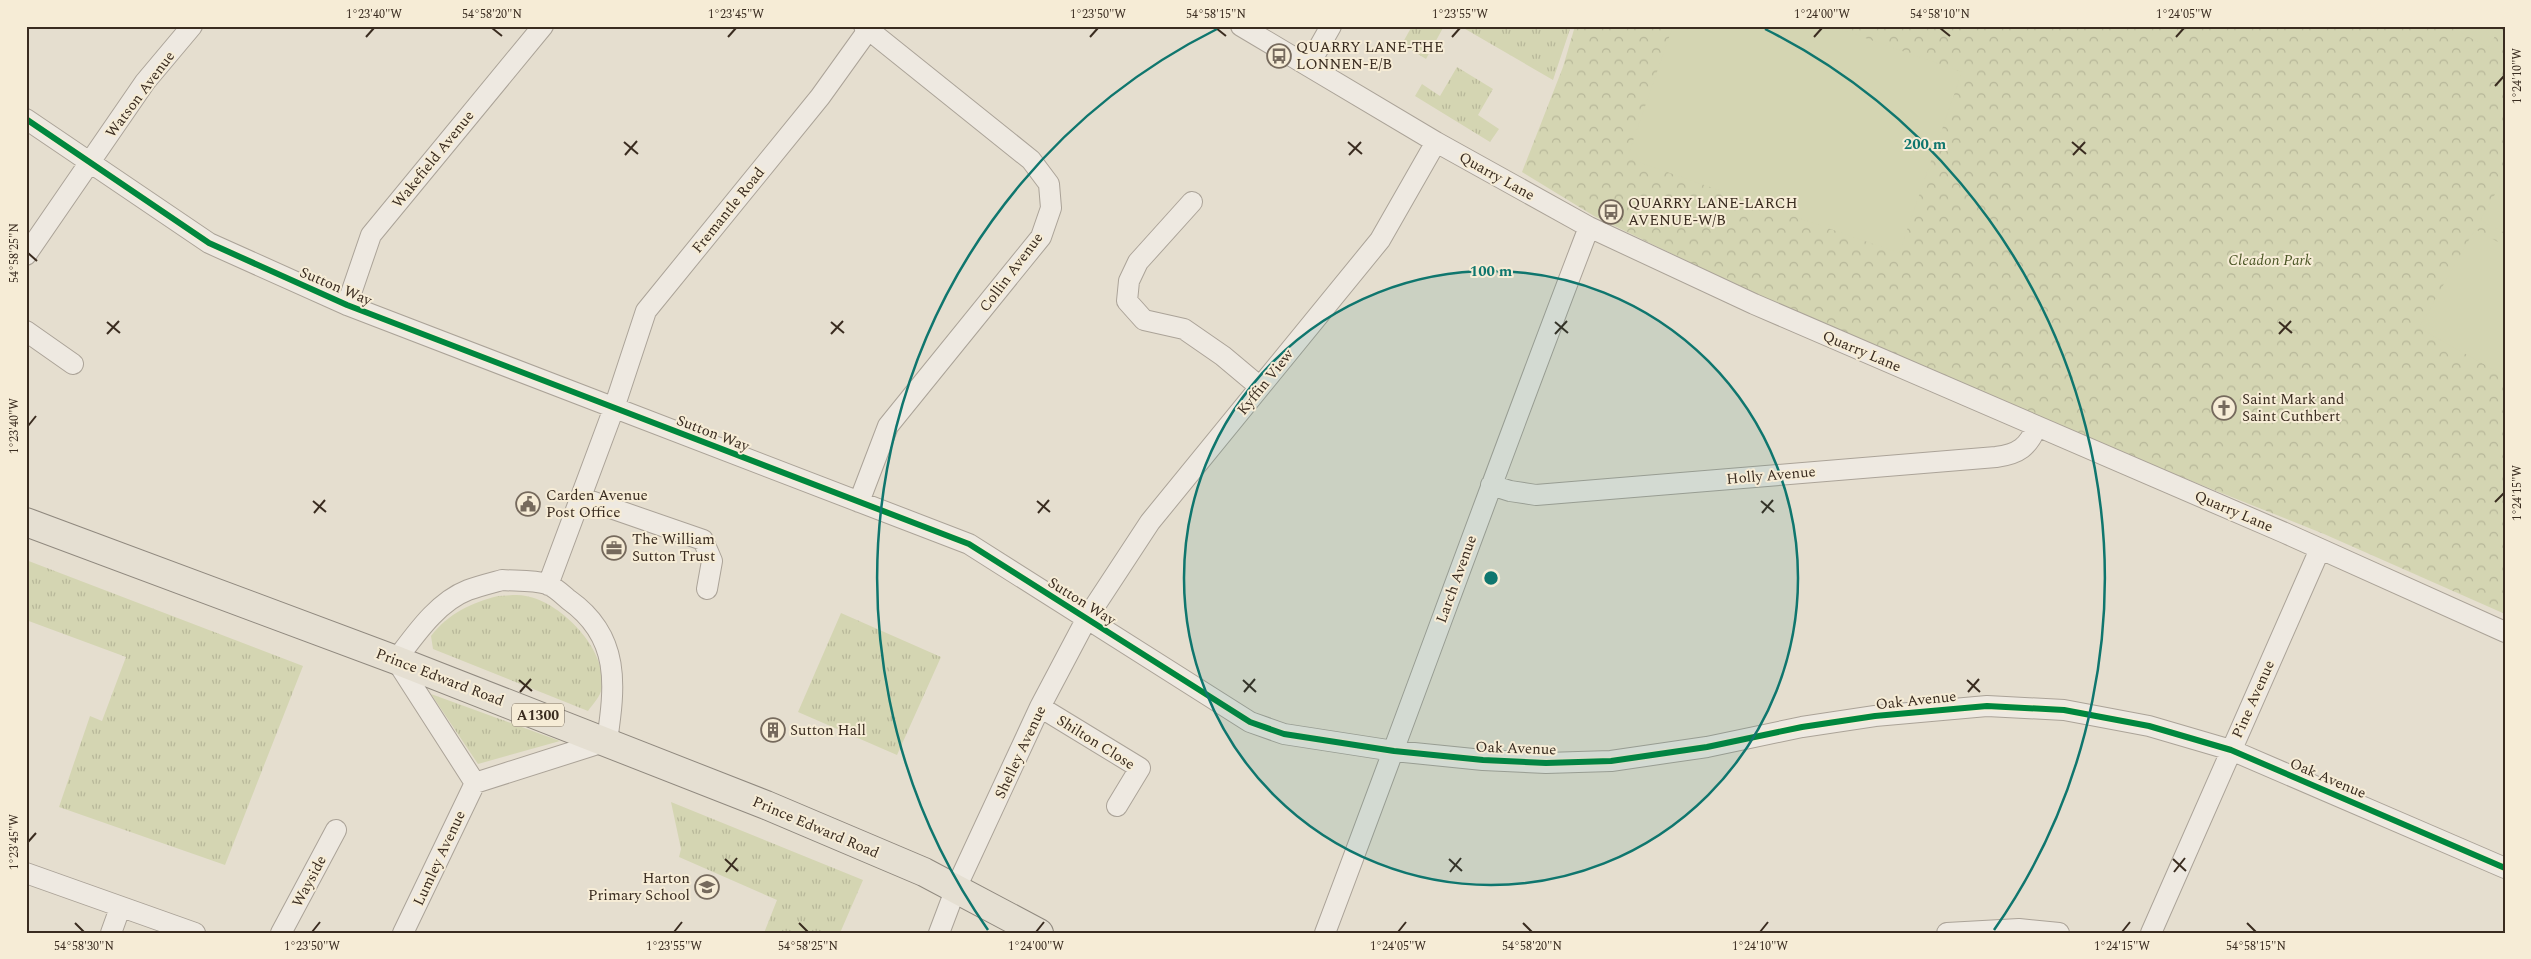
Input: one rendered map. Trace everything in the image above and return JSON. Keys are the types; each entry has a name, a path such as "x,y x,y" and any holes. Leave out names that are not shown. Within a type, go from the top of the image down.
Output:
{"main road":[{"name":"Prince Edward Road","path":"26,522 396,660 775,808 956,888 1039,933"}],"street":[{"name":"Watson Avenue","path":"26,256 145,82 192,26"},
{"name":"Wakefield Avenue","path":"347,305 371,235 543,26"},
{"name":"Quarry Lane","path":"1241,26 1436,142 1589,227 1754,304 2320,549 2505,632"},
{"path":"1309,65 1331,26"},
{"name":"Fremantle Road","path":"548,584 582,498 646,312 820,97 868,27"},
{"name":"Collin Avenue","path":"859,502 888,426 1041,237 1051,208 1049,184 1031,160 868,27"},
{"name":"Sutton Way","path":"26,120 209,243 347,305 970,544 1250,722 1284,734 1394,751"},
{"name":"Kyffin View","path":"1087,618 1150,522 1380,240 1436,142"},
{"path":"1192,202 1138,262 1129,281 1127,301 1144,320 1184,329 1223,356 1260,387"},
{"name":"Larch Avenue","path":"1325,933 1589,227"},
{"path":"26,331 73,364"},
{"name":"Holly Avenue","path":"1491,485 1515,492 1536,494 1996,457 2011,455 2022,450 2028,444 2037,426"},
{"path":"582,498 703,540 712,561 707,588"},
{"name":"Pine Avenue","path":"2151,933 2320,549"},
{"path":"502,580 548,584 577,606 594,624 606,644 614,691 607,741 475,783 396,660 418,632 443,606 466,591 502,580"},
{"name":"Shelley Avenue","path":"939,933 956,888 1040,707 1087,618"},
{"name":"Oak Avenue","path":"1394,751 1484,760 1546,763 1612,761 1707,747 1802,727 1875,716 1987,706 2064,710 2149,726 2231,750 2505,868"},
{"name":"Shilton Close","path":"1040,707 1140,768 1117,806"},
{"name":"Lumley Avenue","path":"403,933 475,783"},
{"name":"Wayside","path":"281,933 336,830"},
{"path":"26,873 120,908 195,933"},
{"path":"111,933 120,908"},
{"path":"1947,933 1974,929 2020,929 2059,933"}],"green space":[{"path":"1412,26 1444,26 1426,59 1402,44"},
{"path":"1460,26 1571,26 1553,80"},
{"name":"Cleadon Park","path":"1575,26 2505,26 2505,614 2324,534 2094,442 1761,297 1594,216 1522,172 1563,67"},
{"path":"1673,26 1831,26 1962,72 1899,253 1627,158"},
{"path":"2450,26 2501,26 2488,48"},
{"path":"1457,67 1493,89 1478,115 1499,129 1490,142 1415,96 1422,84 1440,96"},
{"path":"2505,177 2505,233 2480,220"},
{"path":"2475,229 2505,246 2505,376 2419,328"},
{"path":"26,560 303,666 225,865 59,807 90,716 102,721 126,657 26,620"},
{"path":"523,595 540,600 567,618 590,644 598,658 602,673 602,688 588,711 433,649 431,636 445,621 461,610 498,596"},
{"path":"841,613 941,657 897,755 798,712"},
{"path":"431,694 560,741 478,764"},
{"path":"671,802 863,880 840,933 764,933 777,900 679,857 681,849"}],"cycle path":[{"path":"26,119 209,243 347,305 969,544 1250,722 1284,734 1394,751 1483,760 1546,763 1611,761 1707,747 1802,727 1875,716 1987,706 2064,710 2149,726 2231,750 2505,868"}],"place":[{"name":"QUARRY LANE-THE LONNEN-E/B","path":"1279,56"},
{"name":"QUARRY LANE-LARCH AVENUE-W/B","path":"1611,212"},
{"name":"Saint Mark and Saint Cuthbert","path":"2224,408"},
{"name":"Carden Avenue Post Office","path":"528,504"},
{"name":"The William Sutton Trust","path":"614,548"},
{"name":"Sutton Hall","path":"773,730"},
{"name":"Harton Primary School","path":"707,887"}]}
